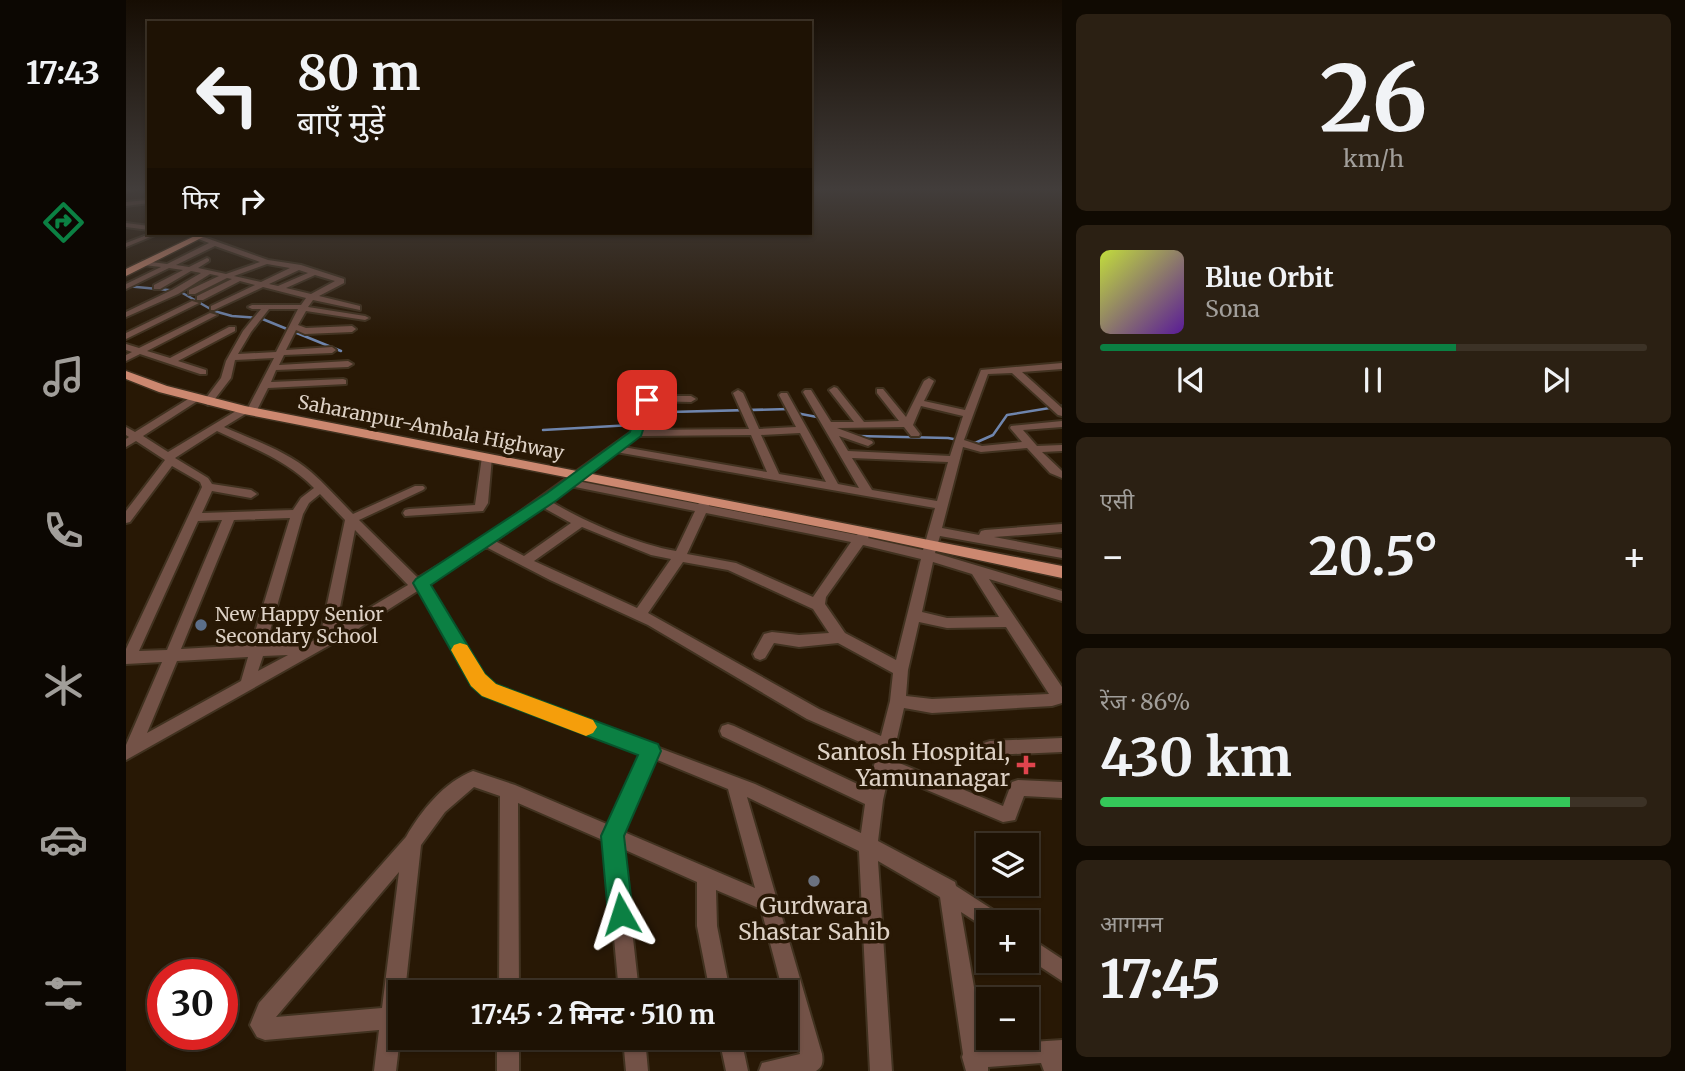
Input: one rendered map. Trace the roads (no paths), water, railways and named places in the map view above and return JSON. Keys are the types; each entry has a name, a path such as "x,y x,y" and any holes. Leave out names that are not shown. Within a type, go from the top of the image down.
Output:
{"main road":[{"path":"126,271 194,238"},
{"path":"126,271 194,238"},
{"name":"Saharanpur-Ambala Highway","path":"126,375 202,400 248,411 486,457 575,479 863,535 932,544 1062,572"}],"street":[{"path":"126,519 169,459 248,411 303,307 310,298 341,281 298,267 263,262 213,244 206,238"},
{"path":"127,289 213,244"},
{"path":"157,288 207,260"},
{"path":"219,269 263,262"},
{"path":"192,292 263,262"},
{"path":"146,263 208,272 357,308"},
{"path":"126,358 298,267"},
{"path":"126,315 177,291 208,272"},
{"path":"279,289 315,272"},
{"path":"313,282 325,274"},
{"path":"126,336 239,279"},
{"path":"252,307 303,307 365,318"},
{"path":"126,444 131,432 202,400 226,378 233,358 266,309"},
{"path":"172,361 232,329"},
{"path":"291,329 352,330"},
{"path":"233,358 330,346 331,330"},
{"path":"126,347 203,372"},
{"path":"272,368 348,364"},
{"path":"881,1071 868,845 874,800 898,701 901,670 932,544 960,440 984,372 1062,366"},
{"path":"1013,369 1058,409"},
{"path":"908,424 929,381"},
{"path":"264,385 344,382"},
{"path":"834,390 860,423"},
{"path":"880,391 915,434"},
{"path":"808,392 867,492"},
{"path":"738,393 774,476"},
{"path":"784,395 833,485"},
{"path":"129,752 419,585 486,542 616,449 639,427 648,398 691,398"},
{"path":"919,403 968,414"},
{"path":"829,427 860,423 908,424"},
{"path":"1062,424 1015,426 1031,447 1056,473 1062,475"},
{"path":"639,427 755,432 803,430"},
{"path":"829,427 868,443"},
{"path":"218,428 285,459 322,487 419,585 478,680 489,690 735,785 868,845 948,889 977,910"},
{"path":"131,432 204,480 208,487"},
{"path":"960,440 981,449 1062,447"},
{"path":"616,449 942,506"},
{"path":"844,454 955,459"},
{"path":"409,513 479,508 482,503 486,457"},
{"path":"208,487 251,494"},
{"path":"208,487 127,658 311,648"},
{"path":"247,685 297,514 305,501 322,487"},
{"path":"351,519 419,488"},
{"path":"543,502 581,522 655,552 744,571 818,606 840,637 901,670"},
{"path":"639,615 678,558 704,504"},
{"path":"193,517 297,514"},
{"path":"129,752 173,656 230,516"},
{"path":"327,639 351,519"},
{"path":"524,562 581,522"},
{"path":"932,544 967,536 1062,528"},
{"path":"818,606 820,596 863,535"},
{"path":"967,536 1062,554"},
{"path":"486,542 703,648 813,714 887,746"},
{"path":"932,544 976,571 1062,596"},
{"path":"898,701 932,706 1057,698 1055,677 1010,622 976,571"},
{"path":"914,616 947,622 1010,622"},
{"path":"760,654 772,637 799,641 840,637"},
{"path":"728,731 874,800"},
{"path":"990,748 1062,745"},
{"path":"628,980 612,836 650,751"},
{"path":"883,764 1003,814 1009,814 1011,811 1018,788 1062,791"},
{"path":"388,1018 265,1029 261,1025 267,1011 412,843 417,832 467,781 480,780 509,791 768,904"},
{"path":"735,785 812,1061 770,1071"},
{"path":"509,791 509,980"},
{"path":"396,980 412,843"},
{"path":"706,876 707,926 718,980"},
{"path":"948,889 975,1064 1055,1058"},
{"path":"1039,955 1062,971"},
{"path":"385,1071 388,1044"},
{"path":"508,1071 509,1050"},
{"path":"635,1050 637,1071"},
{"path":"733,1050 737,1071"}],"waterway":[{"path":"126,286 179,291 214,311 232,316 260,318 341,351"},
{"path":"857,436 948,438 975,443 993,435 1007,415 1062,406"},
{"path":"543,430 632,425 669,412 789,409"},
{"path":"796,413 817,417"}],"place":[{"name":"New Happy Senior Secondary School","path":"201,625"},
{"name":"Santosh Hospital, Yamunanagar","path":"1026,765"},
{"name":"Gurdwara Shastar Sahib","path":"814,881"}]}
